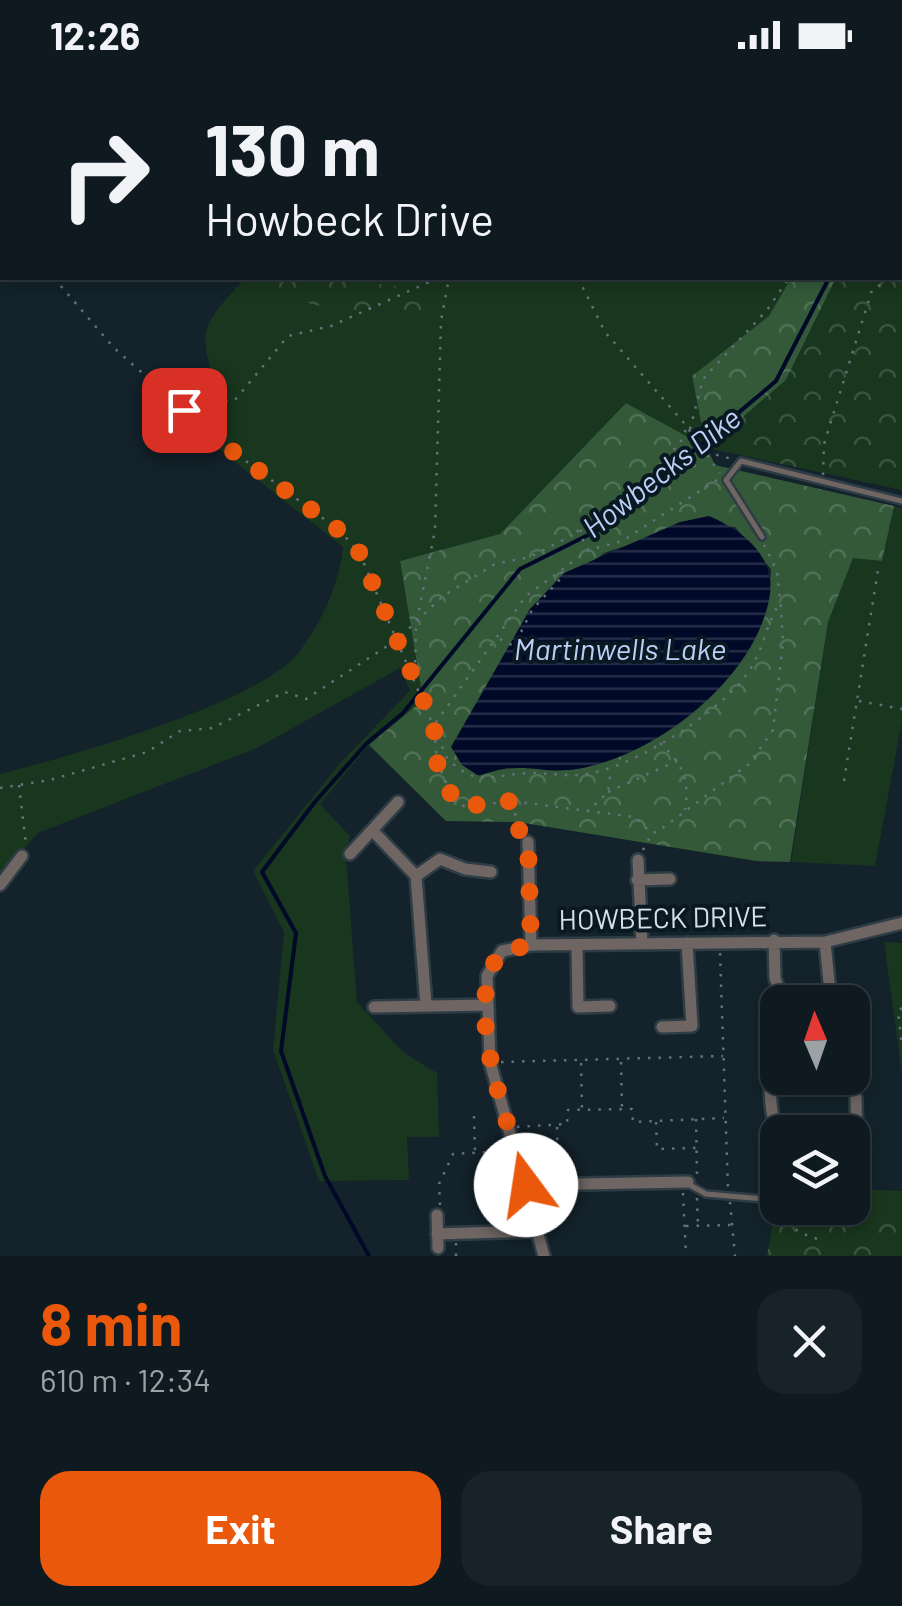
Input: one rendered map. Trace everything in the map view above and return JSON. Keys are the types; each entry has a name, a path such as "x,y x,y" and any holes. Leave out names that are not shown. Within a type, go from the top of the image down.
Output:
{"street":[{"path":"350,854 398,802"},
{"path":"372,830 416,876 426,1005"},
{"path":"528,842 531,945"},
{"path":"0,885 22,856"},
{"path":"416,876 440,859 465,870 491,872"},
{"path":"638,860 642,944"},
{"path":"638,880 670,879"},
{"name":"HOWBECK DRIVE","path":"544,1256 490,1062 488,976 502,951 531,945 825,942 902,924"},
{"path":"774,940 777,985"},
{"path":"825,942 830,985"},
{"path":"662,1027 692,1026 688,944"},
{"path":"577,945 578,1007 610,1006"},
{"path":"374,1007 488,1005"},
{"path":"856,1098 856,1115"},
{"path":"526,1185 689,1185"},
{"path":"437,1215 438,1248"},
{"path":"437,1234 536,1231"}],"lane":[{"path":"762,538 724,477 741,461 902,501"},
{"path":"689,1185 728,1196 760,1199"}],"path":[{"path":"902,211 902,227"},
{"path":"56,280 114,348 192,421 340,531 359,552 415,674"},
{"path":"184,410 236,400 288,336 330,326 434,280"},
{"path":"449,280 441,320 435,530 416,625 415,674 447,758 464,776 476,780 506,774 579,775 611,768 695,724 750,671 780,604"},
{"path":"579,280 605,332 724,477 622,540 589,550 526,596 434,725 436,760 454,801 466,806 511,801 635,817 652,833"},
{"path":"0,788 147,752 180,731 212,728 285,692 306,698 398,639 443,596 494,564 530,558 577,529 612,514 680,443 703,380 767,310 788,280"},
{"path":"822,481 824,444 872,290 888,280"},
{"path":"704,452 741,461"},
{"path":"577,529 589,550"},
{"path":"638,860 652,833 750,764 773,730 782,642 780,604 777,572 762,538"},
{"path":"844,781 878,570"},
{"path":"498,638 514,646 532,610 564,576 560,572"},
{"path":"858,701 902,709"},
{"path":"659,742 679,760 688,781 685,811"},
{"path":"587,812 608,792 679,760"},
{"path":"608,792 611,768"},
{"path":"19,785 26,828 22,856"},
{"path":"511,801 520,833 528,842"},
{"path":"720,941 728,1196 735,1256"},
{"path":"902,1008 898,1011 902,1047"},
{"path":"490,1062 722,1056"},
{"path":"621,1060 622,1109"},
{"path":"581,1062 582,1110"},
{"path":"511,1127 568,1124 568,1110 632,1109 633,1122 725,1118"},
{"path":"474,1116 475,1153"},
{"path":"686,1256 684,1208 696,1148 696,1119"},
{"path":"656,1121 657,1149 696,1148"},
{"path":"556,1125 559,1185"},
{"path":"437,1215 439,1184 453,1154 517,1151"},
{"path":"689,1185 698,1207 698,1226"},
{"path":"684,1208 698,1207"},
{"path":"684,1226 733,1225"},
{"path":"790,1225 823,1241"}],"green space":[{"path":"243,280 790,280 769,316 692,376 707,448 626,403 500,534 400,561 423,701 369,745 320,804 350,836 346,857 357,1002 403,1052 437,1073 439,1137 407,1137 409,1180 319,1181 273,1050 284,932 253,871 341,762 410,691 400,668 257,748 38,833 0,877 0,774 160,726 246,690 278,671 299,652 328,602 343,547 193,429 218,398 207,357 206,332 218,309"},
{"path":"276,280 354,280 442,293 439,320 313,305 272,286"},
{"path":"790,280 835,280 786,380 707,448 715,465 894,506 882,561 853,558 828,622 790,862 756,861 518,822 446,821 369,745 423,700 400,561 500,534 626,403 706,447 692,376 769,316","holes":["680,522 735,527 771,569 760,627 747,652 731,675 689,713 638,745 590,766 503,767 486,692 530,609 604,553 653,537"]},
{"path":"835,280 902,280 902,490 707,448 786,380"},
{"path":"894,506 902,508 902,721 875,866 791,862 828,622 853,557 882,561"},
{"path":"884,942 902,943 902,1074"},
{"path":"870,1190 902,1191 902,1256 767,1256 772,1225 870,1225"}],"water":[{"name":"Martinwells Lake","path":"709,516 756,548 768,571 770,585 759,629 744,658 722,685 669,731 608,761 577,769 519,768 479,776 462,765 451,747 530,609 564,573 680,522"}],"waterway":[{"name":"Howbecks Dike","path":"369,1256 325,1176 281,1051 296,933 262,872 314,803 367,743 403,713 520,569 602,528 776,381 828,280"}],"route":[{"path":"184,410 192,421 340,531 359,552 415,674 434,725 436,760 454,801 466,806 511,801 520,833 528,842 531,945 502,951 488,976 490,1062 526,1185"}]}
